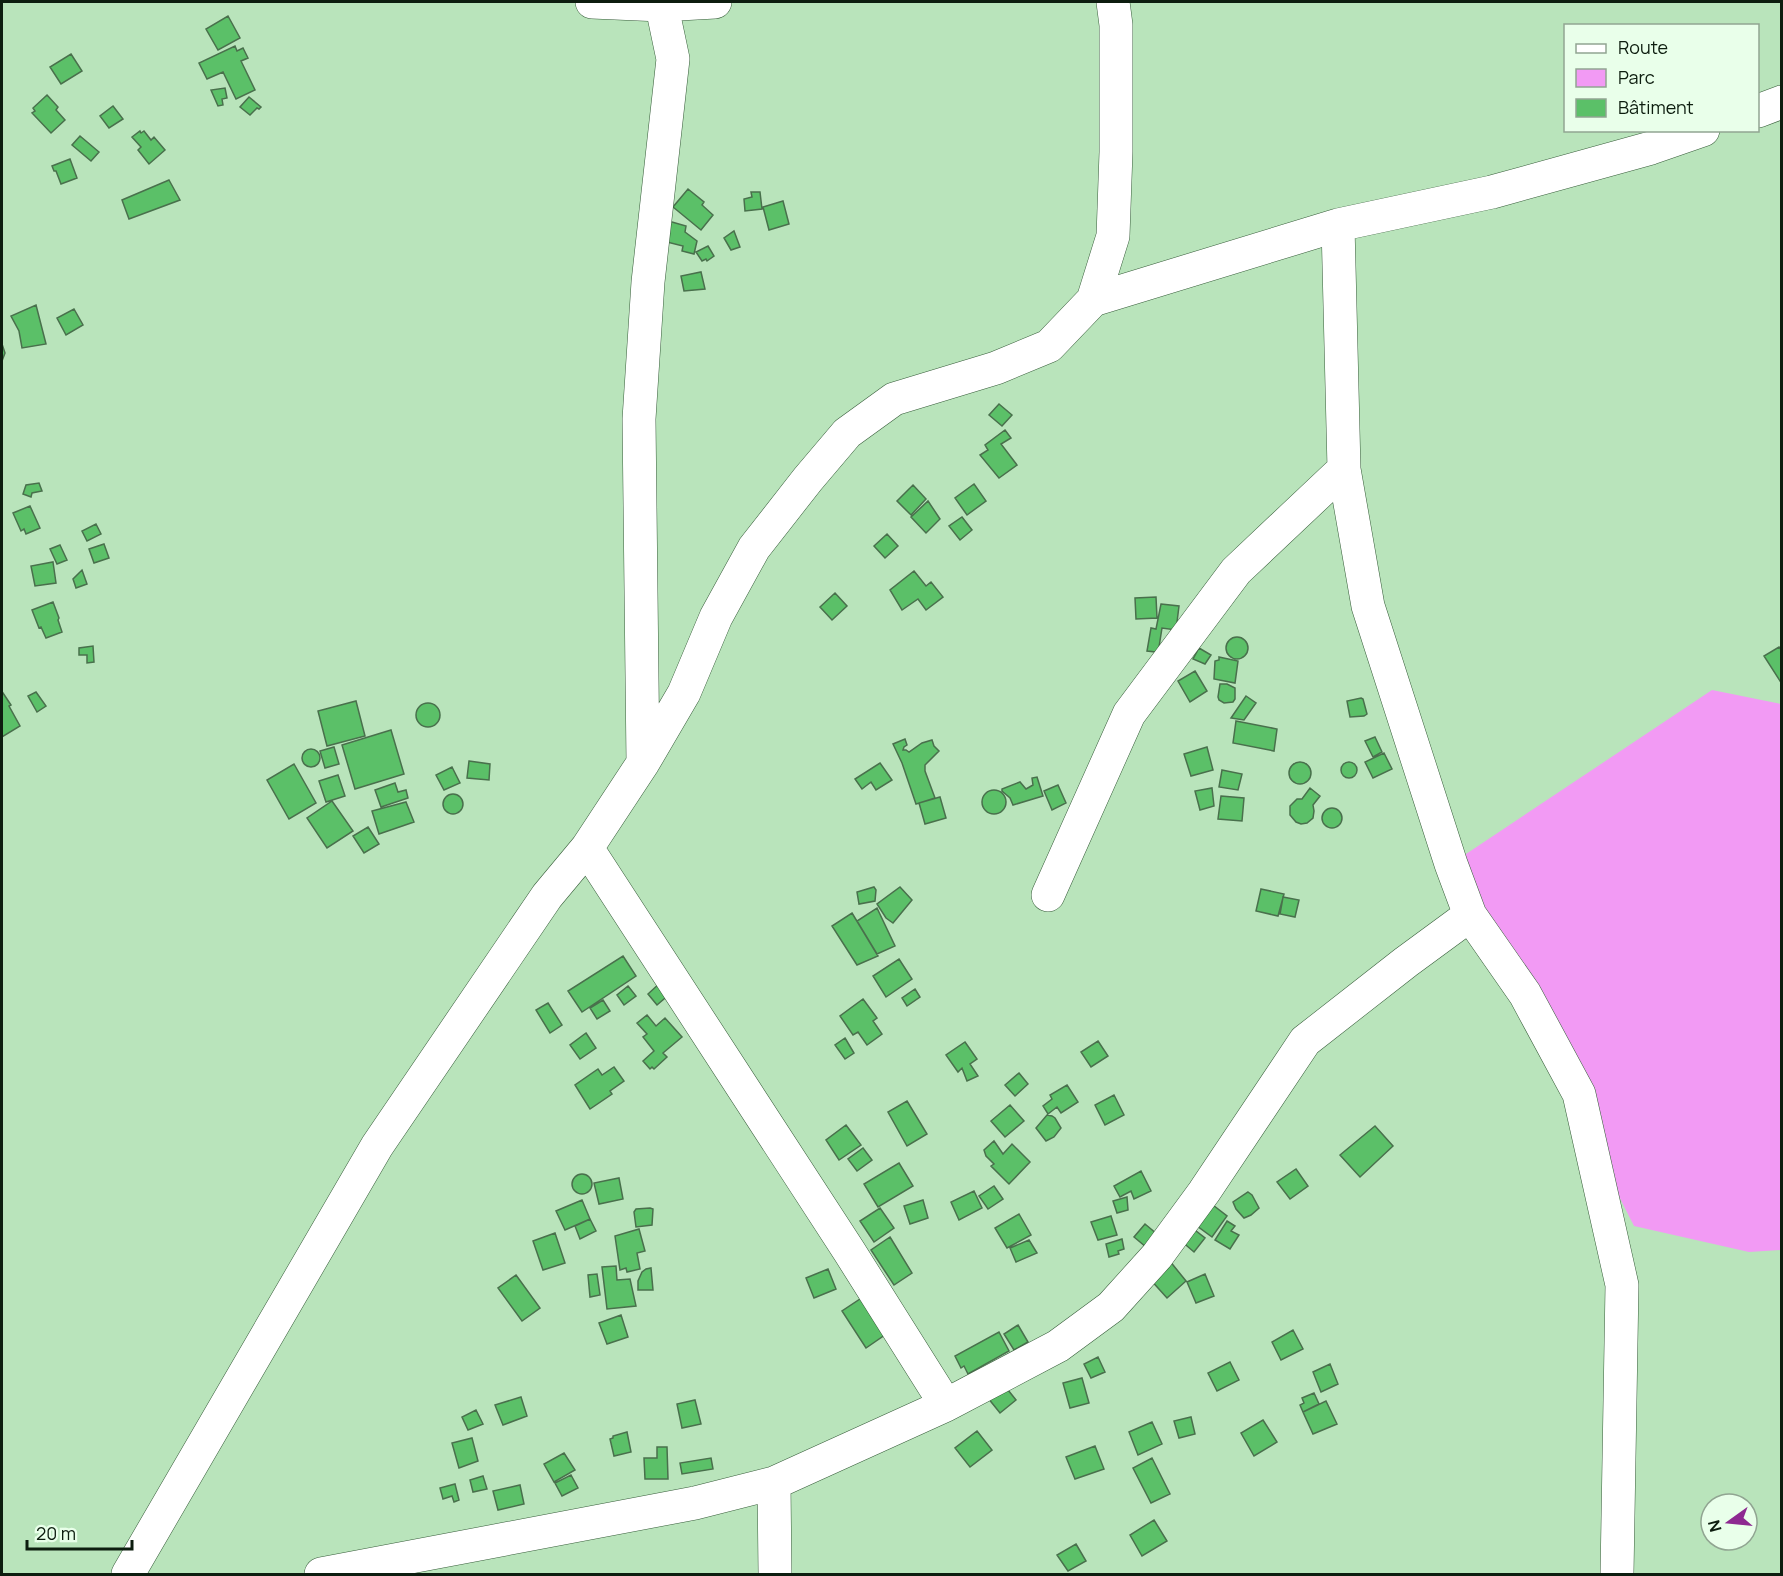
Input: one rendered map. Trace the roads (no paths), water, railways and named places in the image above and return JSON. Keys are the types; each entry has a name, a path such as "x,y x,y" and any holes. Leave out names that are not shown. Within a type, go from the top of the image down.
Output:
{"street":[{"path":"592,2 715,2"},
{"path":"128,1575 377,1146 547,896 587,848 643,763 684,693 716,617 754,548 847,434 894,399 996,368 1049,346 1093,300 1113,236 1116,152 1116,25 1113,2"},
{"path":"643,763 639,419 648,282 673,59 661,3"},
{"path":"1759,111 1782,102"},
{"path":"1093,300 1338,225 1492,192 1651,148 1697,132"},
{"path":"1338,225 1344,469 1368,606 1470,915 1525,994 1579,1094 1622,1285 1617,1575"},
{"path":"1048,895 1129,714 1236,571 1344,469"},
{"path":"587,848 849,1251 946,1405"},
{"path":"321,1575 695,1503 774,1483 946,1405 1058,1346 1111,1307 1157,1257 1204,1192 1305,1041 1470,915"},
{"path":"774,1483 775,1575"}]}
